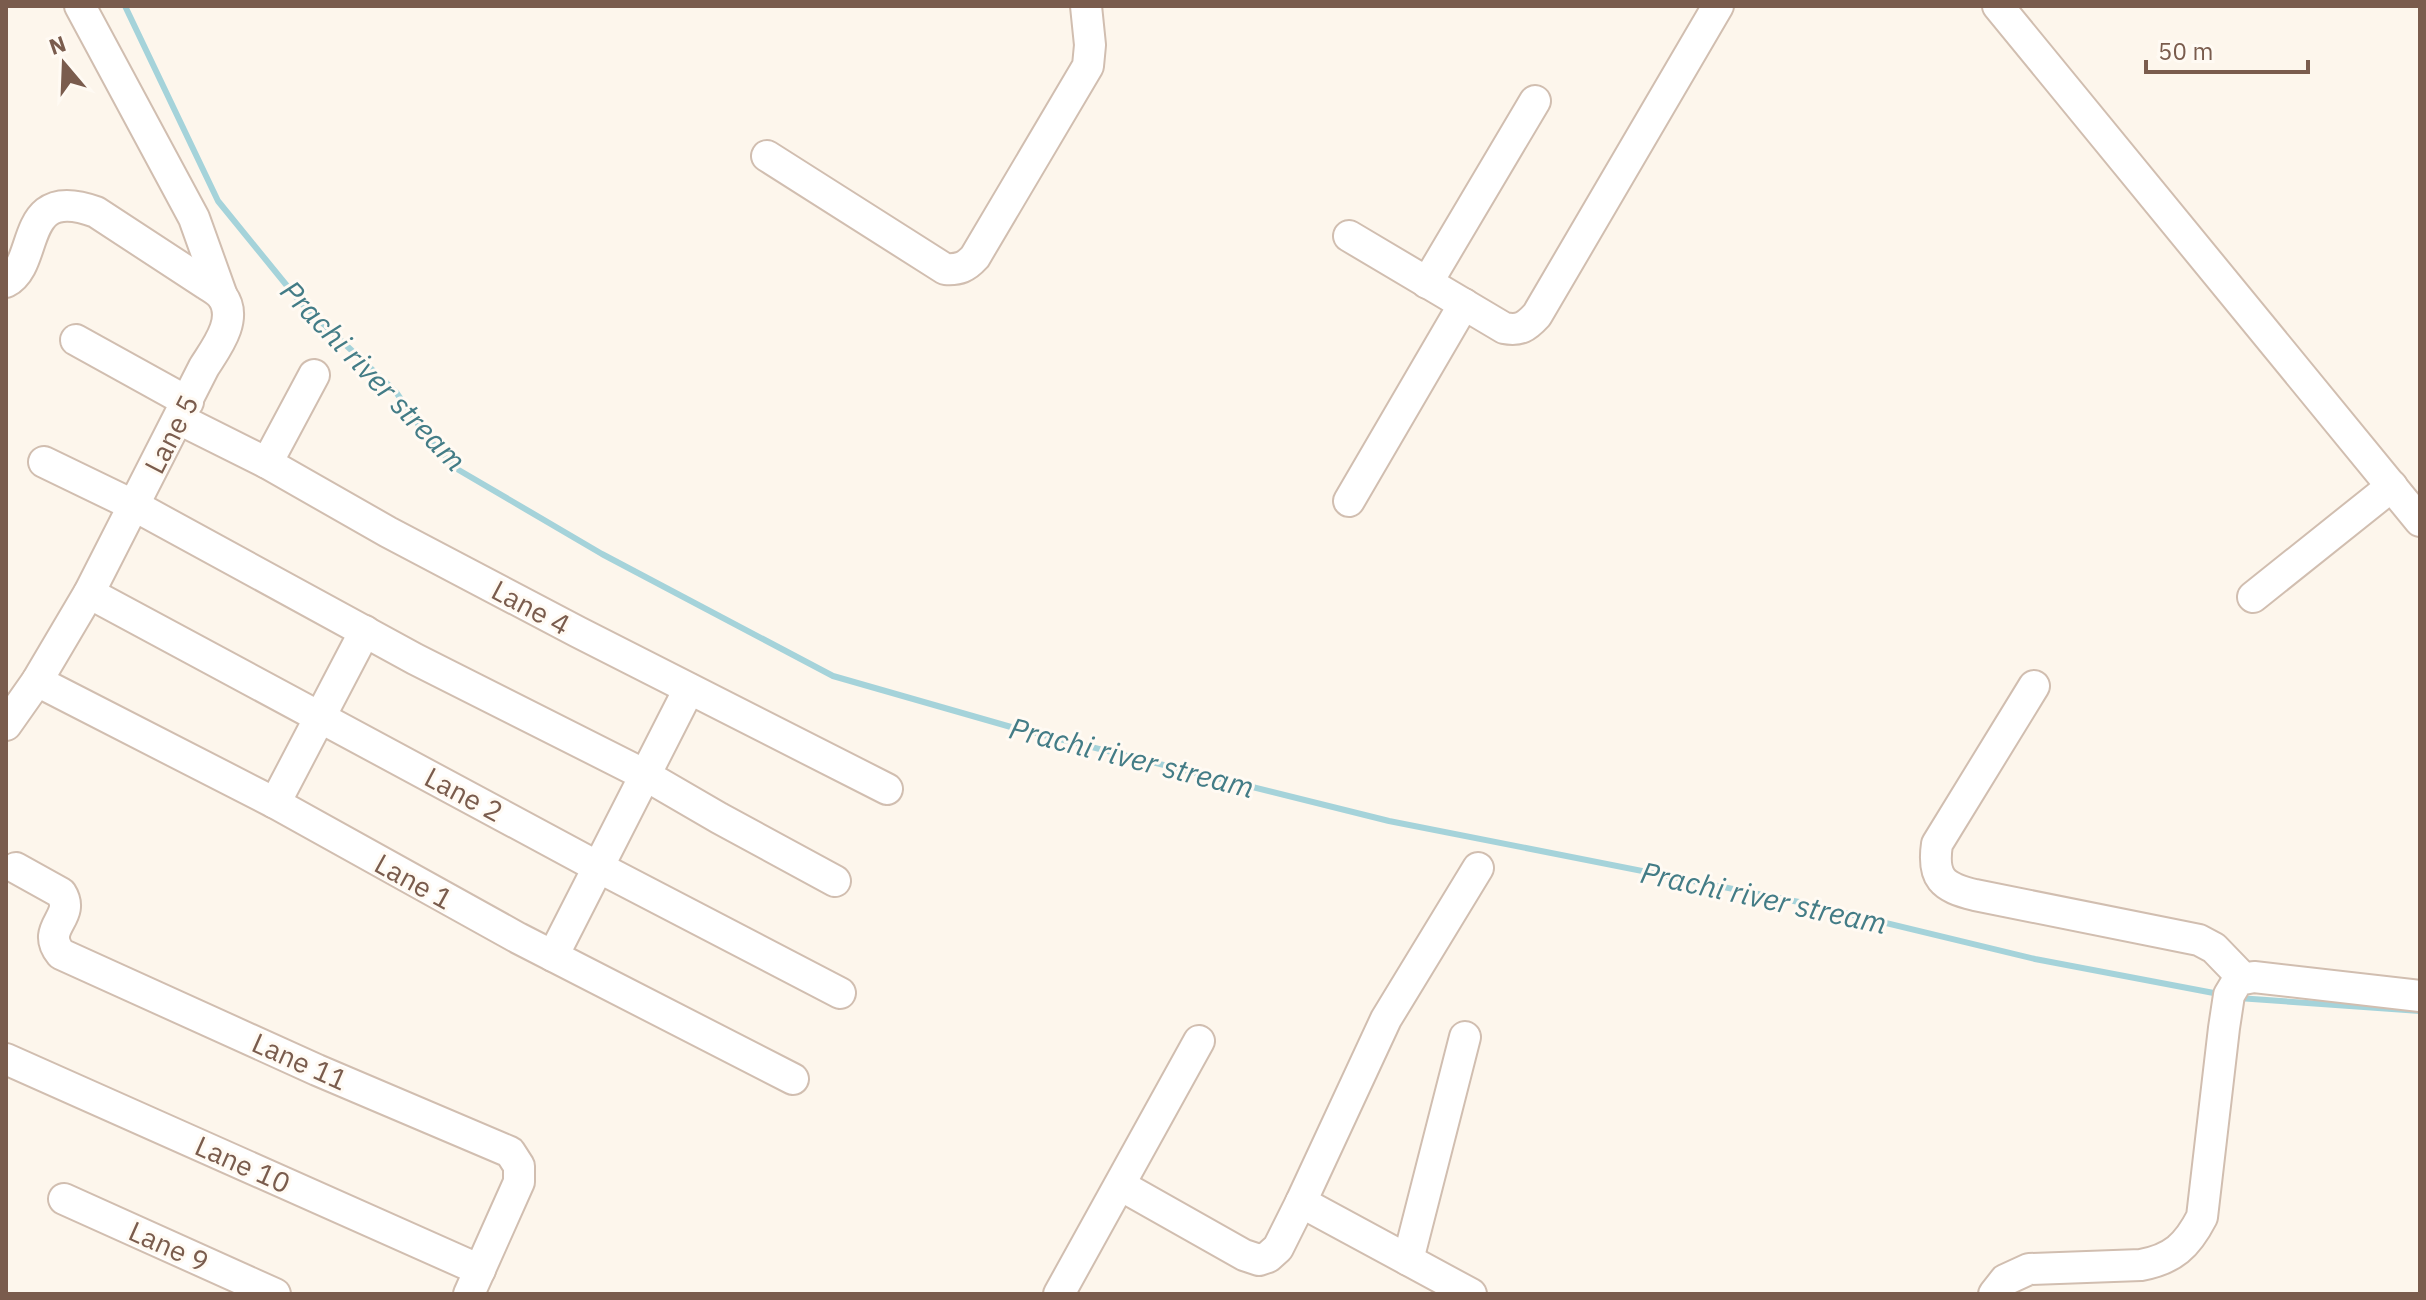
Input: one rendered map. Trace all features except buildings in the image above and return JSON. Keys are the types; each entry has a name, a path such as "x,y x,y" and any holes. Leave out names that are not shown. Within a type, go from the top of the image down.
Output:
{"street":[{"name":"Lane 5","path":"6,725 37,681 89,593 226,326 228,314 194,218 80,6"},
{"path":"767,156 945,269 956,270 967,266 1088,66 1090,45 1086,6"},
{"path":"1349,236 1504,328 1517,330 1527,325 1537,315 1718,6"},
{"path":"1998,6 2420,521"},
{"path":"1427,283 1535,101"},
{"path":"6,282 17,275 38,222 51,210 66,206 96,212 222,296"},
{"path":"1349,501 1464,304"},
{"name":"Lane 4","path":"76,340 267,463 388,532 887,789"},
{"path":"267,463 314,375"},
{"path":"44,462 135,506 365,631 645,775 835,881"},
{"path":"2253,597 2392,486"},
{"name":"Lane 2","path":"89,593 598,867 840,993"},
{"path":"275,803 365,631"},
{"name":"Lane 1","path":"37,681 275,803 553,956 793,1079"},
{"path":"2034,686 1937,844 1936,870 1943,882 1955,890 1975,895 2199,940 2214,948 2240,979"},
{"path":"553,956 689,689"},
{"name":"Lane 11","path":"16,868 61,893 65,900 66,907 53,934 53,944 61,954 317,1070 510,1152 519,1166 519,1182 477,1286"},
{"path":"1120,1185 1244,1255 1259,1260 1268,1257 1278,1248 1301,1202 1386,1019 1478,868"},
{"path":"1994,1294 2005,1280 2029,1269 2155,1263 2177,1252 2193,1235 2202,1217 2229,995 2240,979 2254,977 2420,996"},
{"path":"1408,1260 1465,1037"},
{"path":"1059,1294 1199,1041"},
{"name":"Lane 10","path":"6,1059 477,1286"},
{"name":"Lane 9","path":"64,1199 275,1294"},
{"path":"1301,1202 1471,1294"}],"waterway":[{"name":"Prachi river stream","path":"125,6 218,201 301,303 396,392 427,437 457,469 602,554 833,676 1011,727 1389,821 1799,902 2035,959 2219,994"},
{"name":"Prachi river stream","path":"2238,998 2420,1011"}]}
